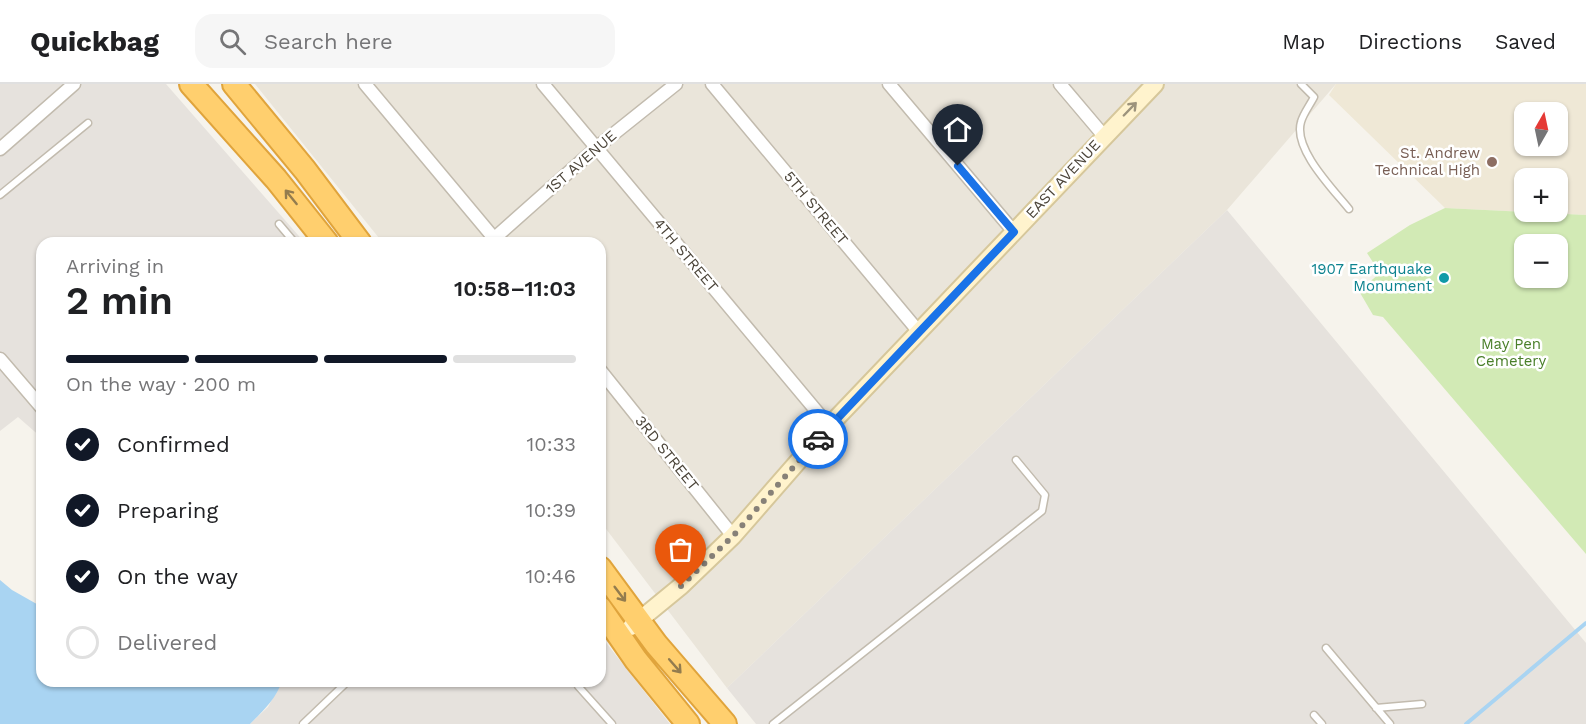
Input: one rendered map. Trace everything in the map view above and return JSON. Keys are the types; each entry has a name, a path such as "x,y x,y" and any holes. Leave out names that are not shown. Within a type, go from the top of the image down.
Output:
{"highway":[{"path":"191,84 276,179 322,237"},
{"path":"224,84 313,181"},
{"path":"234,84 355,237"},
{"path":"606,576 656,644 725,724"},
{"path":"606,616 636,660 688,724"}],"main road":[{"name":"EAST AVENUE","path":"621,636 681,586 733,536 829,426 1155,84"}],"street":[{"path":"0,148 74,84"},
{"path":"365,84 490,237"},
{"name":"4TH STREET","path":"543,84 829,426"},
{"name":"1ST AVENUE","path":"499,237 596,148 676,84"},
{"name":"5TH STREET","path":"712,84 919,332"},
{"path":"889,84 1014,232"},
{"path":"1060,84 1104,136"},
{"path":"0,359 36,401"},
{"name":"3RD STREET","path":"606,377 733,536"}],"lane":[{"path":"1301,84 1314,97 1300,122 1300,139 1310,159 1349,209"},
{"path":"0,195 88,123"},
{"path":"279,224 290,237"},
{"path":"773,724 1042,511 1046,495 1016,460"},
{"path":"1326,648 1390,724"},
{"path":"303,724 342,687"},
{"path":"579,687 612,724"},
{"path":"1376,708 1422,704"},
{"path":"1314,715 1322,724"}],"shaded area":[{"path":"0,84 166,84 300,237 36,237 36,433 18,417 0,431"},
{"path":"255,84 1336,84 1227,210 727,688 606,529 606,237 378,237"},
{"name":"St. Andrew Technical High","path":"1336,84 1586,84 1586,215 1568,214 1568,168 1514,168 1514,211 1445,208 1329,95"},
{"path":"1227,210 1586,643 1586,724 756,724 727,688"},
{"path":"606,643 670,724 250,724 268,707 279,687 606,687"}],"green space":[{"name":"May Pen Cemetery","path":"1445,208 1514,211 1514,222 1568,222 1568,214 1586,215 1586,554 1383,317 1373,315 1359,291 1380,273 1367,253 1410,225"}],"water":[{"path":"0,580 36,604 36,687 279,687 273,699 250,724 0,724"}],"waterway":[{"path":"1466,724 1586,623"}],"way so far":[{"path":"681,586 733,536 818,439"}],"place":[{"name":"St. Andrew Technical High","path":"1492,162"},
{"name":"1907 Earthquake Monument","path":"1444,278"}],"route":[{"path":"818,439 1014,232 958,166"}]}
